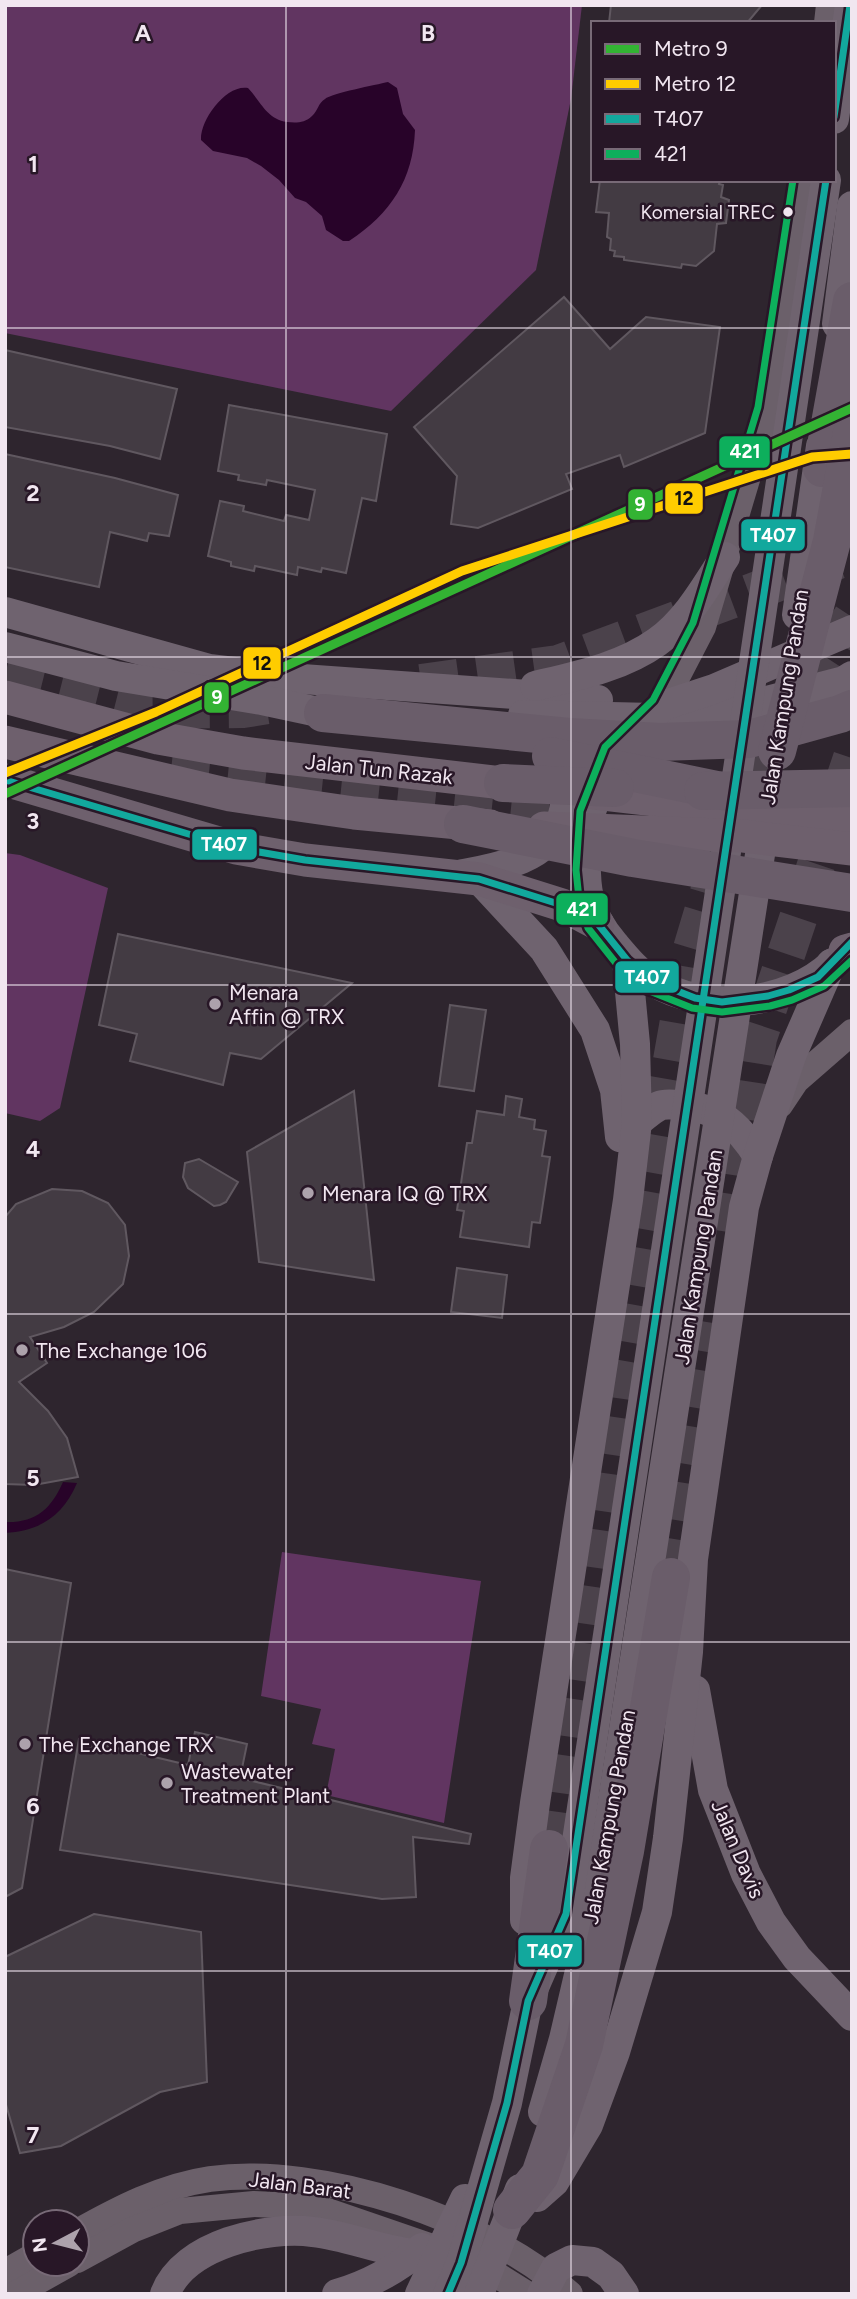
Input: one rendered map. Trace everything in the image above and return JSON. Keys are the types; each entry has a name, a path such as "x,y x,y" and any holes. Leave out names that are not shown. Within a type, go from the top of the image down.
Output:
{"highway":[{"path":"809,537 852,301"},
{"path":"762,748 832,541 852,433"},
{"path":"323,713 407,738 543,754 762,748 852,709"},
{"path":"323,713 569,737 762,748"},
{"path":"543,754 743,813"},
{"path":"503,783 743,813 850,797"},
{"path":"464,824 633,858 852,892"},
{"path":"512,2210 540,2175 584,2045 625,1851 671,1577"},
{"path":"528,2001 549,1849"}],"main road":[{"path":"836,105 850,5"},
{"name":"Jalan Kampung Pandan","path":"448,2294 461,2263 507,2103 528,2001 566,1914 826,182"},
{"name":"Jalan Kampung Pandan","path":"479,2294 527,2169 564,2039 599,1890 762,748 809,537 852,206"},
{"path":"499,691 620,663 659,641 691,608 725,557"},
{"path":"5,612 209,669 288,678 499,691 663,706 713,689 852,631"},
{"path":"5,647 116,676 323,713 383,705 550,717 698,719 844,681 852,676"},
{"path":"470,877 507,865 540,850 561,823 572,762 558,729 499,691"},
{"name":"Jalan Tun Razak","path":"5,697 158,738 243,753 503,783"},
{"path":"663,706 614,752 590,814 586,869 589,897 598,924 627,960 652,981 695,998 722,1002 768,996 789,990 818,977 845,952"},
{"path":"5,742 230,795 355,813 464,824 743,813 852,849"},
{"path":"5,780 236,848 380,869 470,877 562,905 598,924"},
{"path":"470,877 544,949 595,1030 615,1090 628,1200"},
{"path":"512,2210 533,2200 554,2182 588,2125 615,2052 657,1912 668,1838 688,1652 693,1559 744,1208 791,1056 845,952"},
{"path":"528,2001 525,1878 628,1200 637,1122 635,1044 627,960"},
{"path":"637,1122 666,1104 693,1106 716,1113 733,1123 758,1156"},
{"name":"Jalan Davis","path":"688,1652 713,1790 746,1874 771,1922 797,1958 852,2016"},
{"path":"420,2294 507,2103"},
{"path":"337,2294 357,2288 401,2265 421,2248 478,2171"},
{"path":"165,2294 176,2277 200,2254 237,2239 262,2233 312,2232 396,2251 480,2249"},
{"path":"542,2294 556,2268 572,2260 593,2262 611,2275 624,2294"}],"street":[{"path":"663,706 703,627 773,386 804,182"},
{"path":"770,1119 796,1081 852,1031"},
{"name":"Jalan Barat","path":"91,2224 161,2191 209,2179 262,2177 320,2184 374,2195 442,2218 480,2249"},
{"name":"Jalan Barat","path":"91,2252 132,2230 180,2211 254,2204 316,2207 480,2249"},
{"path":"480,2249 527,2294"},
{"path":"480,2249 529,2262 570,2294"},
{"path":"5,2272 21,2263"},
{"path":"15,2294 44,2278"}],"shaded area":[{"path":"5,5 582,5 571,99 536,270 391,411 5,333"},
{"path":"388,82 397,88 403,114 415,130 410,164 388,207 349,241 343,241 326,230 322,216 306,202 295,198 279,180 261,166 247,158 213,151 201,140 205,123 216,105 223,97 240,88 248,88 274,117 287,122 297,122 309,118 329,97"},
{"path":"5,853 20,855 108,888 60,1108 40,1121 5,1113"},
{"path":"63,1482 77,1483 57,1513 49,1520 29,1529 5,1533 5,1522 34,1517 48,1507"},
{"path":"282,1552 481,1581 444,1823 326,1795 335,1749 312,1744 321,1709 261,1696"}],"building":[{"path":"611,5 762,5 749,21 609,21"},
{"path":"600,182 720,182 723,185 721,197 729,200 726,223 717,224 714,251 696,266 682,264 681,268 624,260 624,257 614,256 615,251 610,250 611,239 607,237 609,213 596,212"},
{"path":"564,297 610,349 646,317 720,327 705,433 624,467 620,455 566,474 572,489 478,528 451,524 457,476 414,427"},
{"path":"5,350 177,389 160,459 110,446 5,427"},
{"path":"229,405 387,434 376,501 362,498 346,573 322,568 321,572 298,567 297,575 255,566 254,571 231,566 231,562 208,556 220,501 244,506 243,511 284,521 286,515 309,520 315,490 267,480 266,485 238,480 239,475 218,471"},
{"path":"5,454 178,495 169,536 149,533 147,541 110,532 99,587 5,567"},
{"name":"Menara Affin @ TRX","path":"118,934 352,983 261,1059 230,1053 223,1085 130,1061 137,1034 99,1025"},
{"path":"450,1005 486,1010 474,1091 439,1086"},
{"name":"Menara IQ @ TRX","path":"354,1091 374,1280 259,1262 247,1152"},
{"path":"506,1096 522,1099 519,1117 535,1120 534,1129 546,1131 542,1156 550,1157 540,1223 532,1222 529,1247 460,1237 464,1211 457,1210 467,1143 472,1143 477,1111 504,1115"},
{"path":"199,1159 238,1182 226,1202 214,1206 188,1188 183,1177 185,1163"},
{"path":"52,1189 82,1191 108,1203 125,1225 129,1256 123,1284 94,1312 64,1327 30,1337 47,1363 19,1382 48,1411 67,1438 78,1477 34,1485 5,1484 5,1217 16,1204"},
{"path":"457,1268 507,1275 502,1318 451,1312"},
{"name":"The Exchange TRX","path":"5,1569 71,1583 22,1888 5,1897"},
{"name":"Wastewater Treatment Plant","path":"195,1732 247,1744 240,1778 471,1834 469,1844 413,1837 416,1897 382,1899 60,1850 79,1739 188,1765"},
{"path":"94,1914 201,1932 207,2082 160,2092 61,2146 20,2153 5,2101 5,1957"}],"tunnel":[{"path":"421,683 558,664 852,555"},
{"path":"549,1849 618,1368 691,952 721,852 757,762 852,617"},
{"path":"5,675 145,710 243,709 275,704"},
{"path":"728,1232 758,1038 852,758"},
{"path":"171,771 568,812 597,795"},
{"path":"671,1577 713,1323"}],"metro line":[{"name":"9","path":"5,794 852,408"},
{"name":"12","path":"5,773 156,712 462,571 812,457 852,454"}],"transit line":[{"name":"T407","path":"836,103 850,5"},
{"name":"421","path":"793,182 758,407 693,623 653,700 605,747 580,811 576,870 579,899 588,928 619,967 647,990 692,1008 722,1012 770,1006 792,1000 824,986 852,960"},
{"name":"T407","path":"448,2294 461,2263 507,2103 528,2001 566,1914 826,182"},
{"name":"T407","path":"5,780 236,848 305,860 479,879 562,905 598,924 627,960 652,981 695,998 722,1002 768,996 789,990 818,977 852,942"}],"place":[{"name":"Komersial TREC","path":"788,212"},
{"name":"Menara Affin @ TRX","path":"215,1004"},
{"name":"Menara IQ @ TRX","path":"308,1193"},
{"name":"The Exchange 106","path":"22,1350"},
{"name":"The Exchange TRX","path":"25,1744"},
{"name":"Wastewater Treatment Plant","path":"167,1783"}]}
